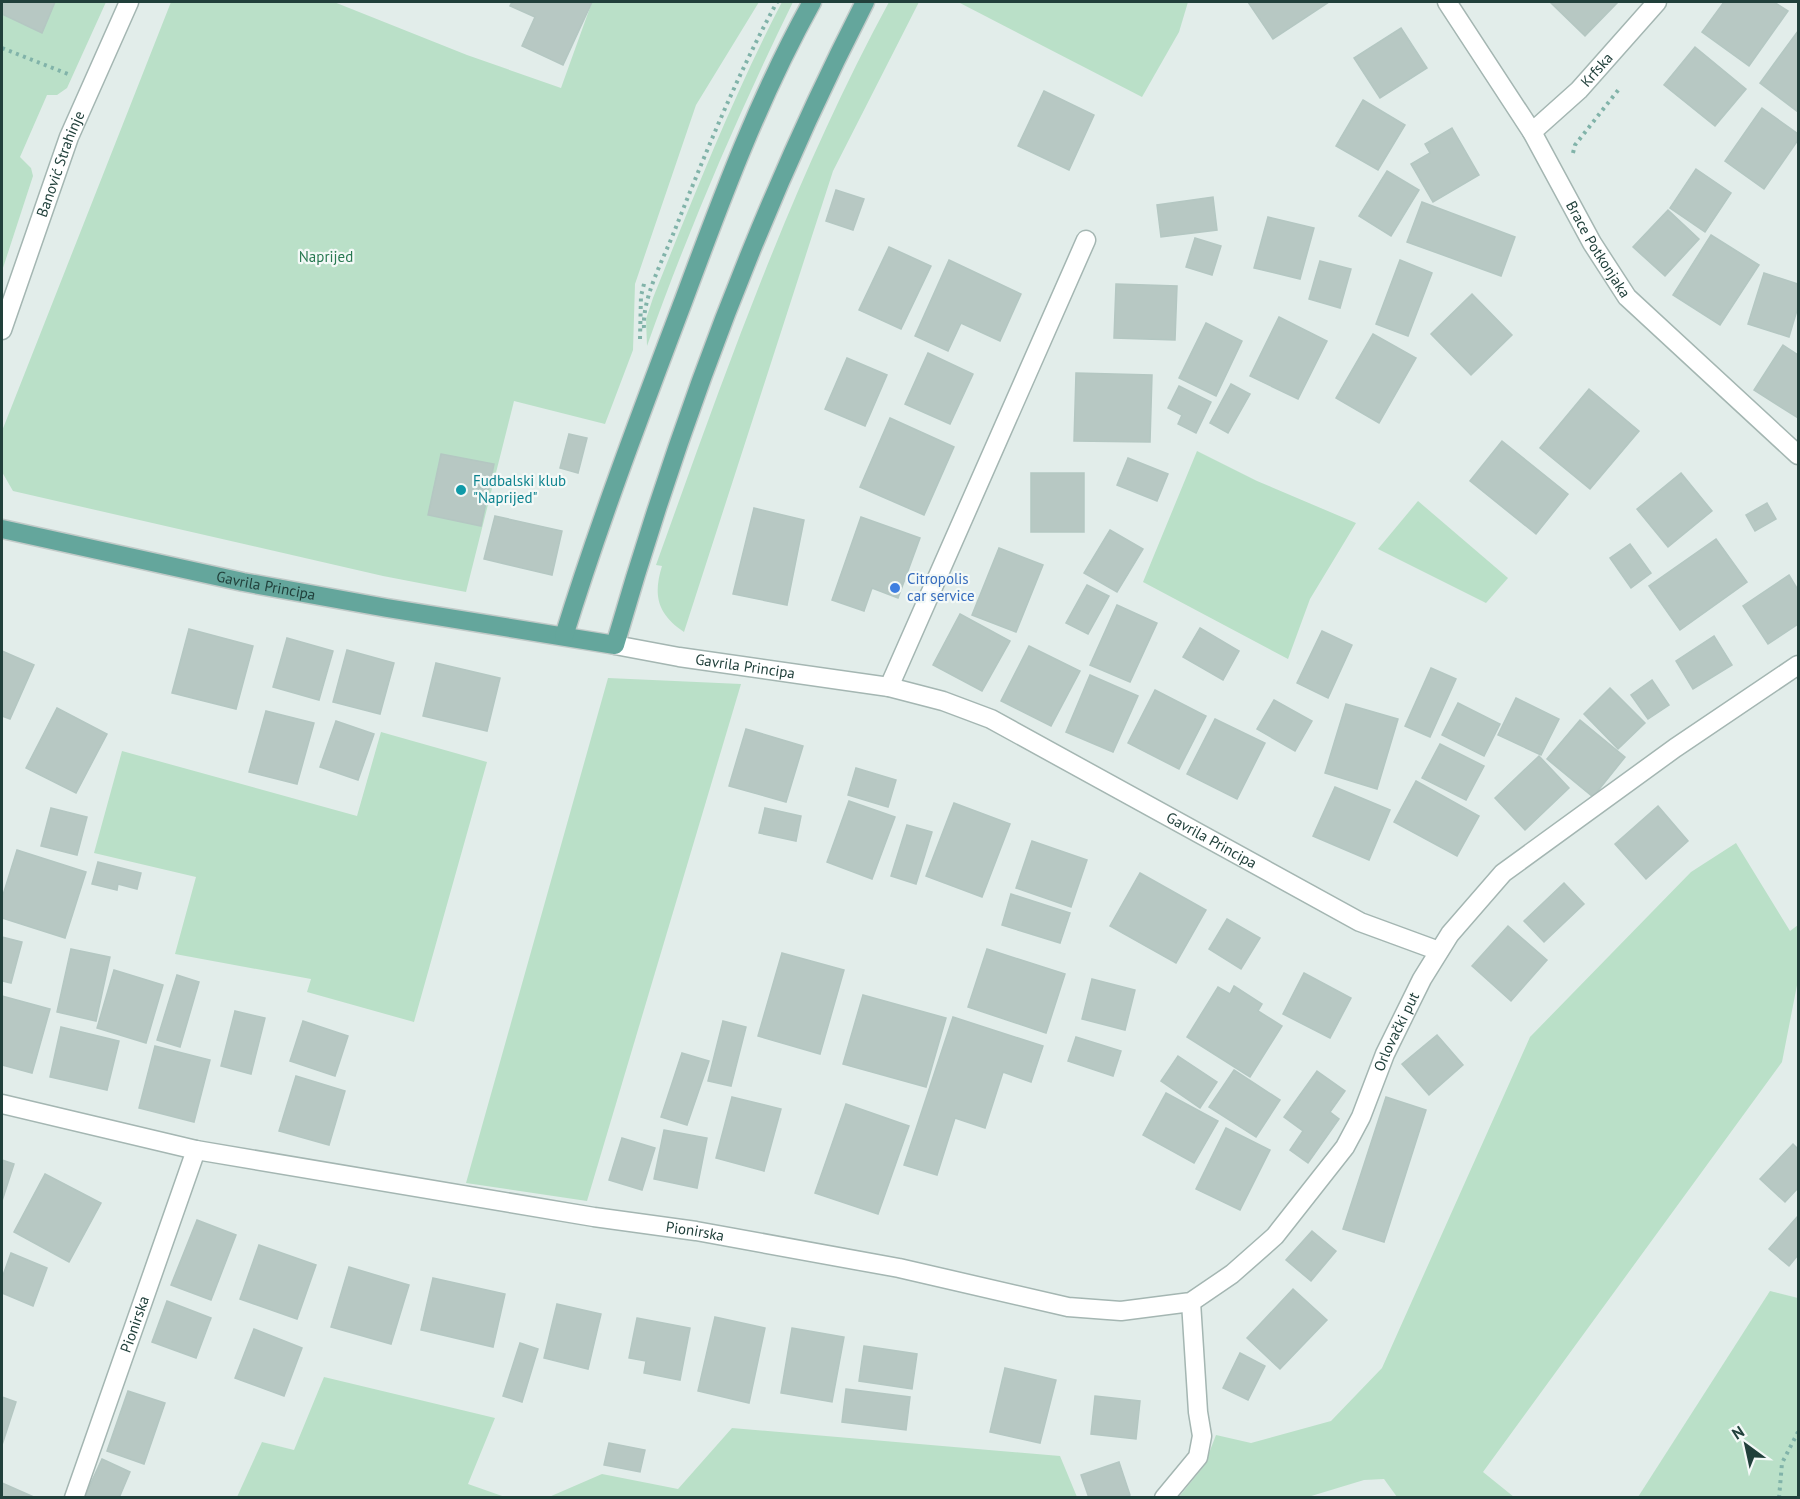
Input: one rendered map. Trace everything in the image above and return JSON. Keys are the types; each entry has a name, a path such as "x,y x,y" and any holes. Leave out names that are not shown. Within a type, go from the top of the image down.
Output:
{"main road":[{"path":"564,636 597,533 728,183 791,39 812,2"},
{"path":"615,645 637,570 713,346 782,174 865,2"},
{"name":"Gavrila Principa","path":"2,529 243,582 615,645"}],"street":[{"name":"Banović Strahinje","path":"2,330 69,137 129,2"},
{"name":"Brace Potkonjaka","path":"1448,2 1532,132 1592,243 1627,297 1798,455"},
{"name":"Krfska","path":"1532,132 1579,90 1656,2"},
{"path":"889,687 1086,240"},
{"name":"Gavrila Principa","path":"615,645 679,657 889,687 943,701 991,719 1360,922 1438,951"},
{"name":"Orlovački put","path":"1191,1302 1232,1274 1275,1236 1345,1147 1361,1117 1385,1054 1438,951 1462,919 1503,873 1675,748 1798,665"},
{"name":"Pionirska","path":"2,1104 196,1150 559,1211 696,1231 899,1268 1068,1307 1121,1311 1191,1302"},
{"name":"Pionirska","path":"74,1497 196,1150"},
{"path":"1164,1497 1198,1457 1202,1436 1198,1412 1191,1302"}],"path":[{"path":"645,280 641,296 640,343 644,338 643,319 651,289 712,137 777,2"},
{"path":"2,48 76,78"},
{"path":"1571,159 1575,145 1624,83"},
{"path":"1779,1497 1782,1462 1798,1432"}],"green space":[{"path":"2,2 106,2 67,88 57,95 47,95 20,157 31,168 33,176 2,271"},
{"name":"Naprijed","path":"171,2 334,2 467,55 561,88 592,2 759,2 696,105 635,284 633,350 605,424 514,401 466,592 383,576 13,491 2,472 2,431"},
{"path":"782,2 793,2 715,172 647,346 646,319 653,298 730,111"},
{"path":"889,2 919,2 833,171 684,632 663,611 658,595 662,566 656,565 734,350 791,208 821,138"},
{"path":"958,2 1188,2 1179,32 1142,97"},
{"path":"1197,451 1257,481 1356,523 1310,599 1288,659 1143,582"},
{"path":"1418,501 1508,578 1486,603 1378,549"},
{"path":"608,678 741,684 587,1201 466,1183"},
{"path":"381,732 487,762 414,1022 307,992 311,979 175,954 196,877 94,853 122,751 357,816"},
{"path":"1736,843 1790,931 1798,925 1798,980 1782,1062 1483,1472 1514,1497 1397,1497 1384,1479 1364,1480 1308,1497 1178,1498 1204,1466 1216,1435 1251,1443 1331,1421 1382,1368 1530,1037 1691,872"},
{"path":"1770,1291 1798,1298 1798,1497 1638,1497"},
{"path":"324,1377 495,1418 468,1484 505,1497 237,1497 262,1442 294,1450"},
{"path":"732,1428 1060,1456 1077,1497 549,1497 602,1474 678,1489"}],"building":[{"path":"2,2 55,2 42,33 2,14"},
{"path":"512,2 592,2 563,65 522,46 535,17 510,6"},
{"path":"1248,2 1329,2 1273,39"},
{"path":"1550,2 1618,2 1585,36"},
{"path":"1724,2 1774,2 1788,11 1749,66 1702,32"},
{"path":"1401,28 1427,68 1380,98 1354,58"},
{"path":"1798,31 1798,112 1760,83"},
{"path":"1695,47 1746,89 1715,126 1664,85"},
{"path":"1044,91 1094,115 1069,170 1018,146"},
{"path":"1363,100 1405,125 1378,170 1336,146"},
{"path":"1762,108 1798,134 1798,140 1764,189 1725,161"},
{"path":"1452,128 1479,175 1433,202 1411,164 1430,153 1425,144"},
{"path":"1696,169 1731,193 1705,232 1670,208"},
{"path":"1387,171 1419,190 1391,236 1359,216"},
{"path":"836,190 864,199 853,230 826,221"},
{"path":"1213,197 1217,230 1161,237 1157,205"},
{"path":"1422,202 1515,237 1501,276 1407,242"},
{"path":"1668,210 1699,239 1665,276 1633,247"},
{"path":"1268,217 1314,228 1300,279 1254,268"},
{"path":"1711,235 1759,265 1720,325 1673,295"},
{"path":"1195,238 1221,246 1212,275 1186,267"},
{"path":"889,247 931,266 901,329 859,310"},
{"path":"949,260 1021,294 1000,341 961,323 948,351 915,336"},
{"path":"1400,260 1432,273 1408,336 1376,324"},
{"path":"1320,261 1351,269 1340,308 1309,299"},
{"path":"1764,273 1798,284 1798,307 1789,337 1748,324"},
{"path":"1116,284 1177,286 1175,340 1114,338"},
{"path":"1472,294 1512,335 1471,375 1431,334"},
{"path":"1279,317 1327,341 1298,399 1250,376"},
{"path":"1206,323 1242,341 1216,396 1179,378"},
{"path":"1373,334 1416,358 1379,423 1336,398"},
{"path":"1783,345 1798,355 1798,418 1754,390"},
{"path":"928,353 973,374 950,424 905,404"},
{"path":"847,358 887,375 865,426 825,409"},
{"path":"1076,373 1152,375 1150,442 1074,441"},
{"path":"1231,384 1250,394 1228,433 1210,423"},
{"path":"1179,386 1211,402 1196,433 1178,424 1182,415 1168,408"},
{"path":"1589,389 1639,431 1590,489 1540,448"},
{"path":"890,418 954,447 924,515 860,487"},
{"path":"569,434 587,438 578,473 560,468"},
{"path":"1502,441 1568,494 1536,534 1470,481"},
{"name":"Fudbalski klub \"Naprijed\"","path":"441,454 494,464 481,526 428,515"},
{"path":"1128,458 1168,474 1157,501 1117,485"},
{"path":"1031,473 1084,473 1084,532 1031,532"},
{"path":"1681,473 1712,511 1668,547 1637,509"},
{"path":"1767,503 1776,519 1755,531 1746,515"},
{"path":"754,508 804,520 787,605 733,594"},
{"path":"495,516 562,531 552,575 484,559"},
{"path":"861,517 920,538 898,598 872,588 864,611 832,600"},
{"path":"1110,530 1143,549 1117,592 1084,573"},
{"path":"1716,539 1747,582 1680,630 1649,586"},
{"path":"1630,544 1651,573 1631,588 1610,558"},
{"path":"999,548 1043,565 1016,632 972,615"},
{"path":"1789,575 1798,590 1798,624 1768,644 1743,606"},
{"path":"1087,585 1109,596 1088,634 1066,623"},
{"path":"1117,605 1157,623 1130,682 1090,665"},
{"path":"960,614 1010,641 982,691 933,665"},
{"path":"1200,628 1239,651 1223,680 1183,657"},
{"path":"189,629 253,646 236,709 172,693"},
{"path":"1322,631 1352,645 1328,698 1297,683"},
{"path":"1714,636 1732,665 1693,689 1676,661"},
{"path":"287,638 333,651 319,700 273,687"},
{"path":"1029,646 1080,671 1051,726 1001,701"},
{"path":"347,650 394,663 380,714 333,702"},
{"path":"2,651 34,665 10,719 2,716"},
{"path":"436,663 500,678 487,731 423,716"},
{"path":"1431,668 1456,679 1430,737 1405,726"},
{"path":"1090,675 1138,696 1113,752 1066,732"},
{"path":"1652,680 1669,705 1648,719 1631,695"},
{"path":"1610,688 1645,723 1618,749 1584,714"},
{"path":"1155,690 1206,716 1179,769 1128,743"},
{"path":"1516,698 1559,719 1541,755 1498,735"},
{"path":"1274,700 1312,721 1295,751 1257,729"},
{"path":"1458,703 1500,724 1484,756 1442,735"},
{"path":"1346,704 1398,719 1377,789 1325,773"},
{"path":"57,708 107,734 76,793 26,768"},
{"path":"266,711 314,723 297,784 249,772"},
{"path":"1215,719 1265,743 1237,799 1187,774"},
{"path":"1580,720 1625,757 1593,797 1547,759"},
{"path":"336,721 374,734 358,780 320,767"},
{"path":"746,729 803,746 786,802 729,786"},
{"path":"1440,744 1484,766 1466,800 1422,778"},
{"path":"1539,756 1569,788 1525,830 1495,798"},
{"path":"856,768 896,780 888,807 848,795"},
{"path":"1416,781 1479,816 1457,856 1394,822"},
{"path":"1335,787 1390,810 1369,860 1313,836"},
{"path":"849,801 895,817 872,879 827,862"},
{"path":"954,803 1010,824 982,897 926,876"},
{"path":"1658,806 1688,841 1646,879 1615,844"},
{"path":"51,808 87,817 77,855 41,846"},
{"path":"765,808 801,816 796,841 759,833"},
{"path":"907,825 932,832 916,884 891,876"},
{"path":"1032,841 1087,860 1071,907 1016,888"},
{"path":"17,850 86,872 65,938 2,918 2,898"},
{"path":"98,862 141,873 137,889 118,884 117,890 92,884"},
{"path":"1140,873 1206,910 1176,963 1110,926"},
{"path":"1564,883 1584,904 1544,942 1524,921"},
{"path":"1011,894 1070,913 1060,943 1002,925"},
{"path":"1227,919 1260,938 1241,969 1209,949"},
{"path":"1508,926 1547,960 1511,1001 1472,966"},
{"path":"2,937 22,942 11,983 2,981"},
{"path":"71,949 110,957 96,1021 57,1012"},
{"path":"987,949 1065,974 1046,1033 968,1007"},
{"path":"782,953 844,970 820,1054 758,1036"},
{"path":"114,970 163,985 146,1043 97,1028"},
{"path":"1304,973 1351,998 1330,1038 1283,1014"},
{"path":"177,975 199,982 180,1047 157,1040"},
{"path":"1092,979 1135,990 1125,1030 1082,1019"},
{"path":"1234,986 1262,1004 1258,1011 1282,1026 1250,1077 1187,1037 1218,987 1230,994"},
{"path":"863,995 946,1018 926,1087 843,1064"},
{"path":"2,996 50,1009 32,1073 2,1065"},
{"path":"235,1011 265,1018 251,1074 221,1066"},
{"path":"953,1017 1043,1046 1031,1082 1003,1072 985,1128 955,1118 937,1175 904,1165"},
{"path":"303,1021 348,1036 335,1076 290,1061"},
{"path":"723,1021 746,1027 731,1086 708,1081"},
{"path":"61,1027 119,1041 107,1090 50,1077"},
{"path":"1437,1035 1463,1065 1429,1095 1402,1064"},
{"path":"1076,1037 1121,1051 1113,1076 1068,1061"},
{"path":"155,1046 210,1060 194,1122 139,1108"},
{"path":"682,1053 709,1061 687,1125 661,1117"},
{"path":"1178,1056 1217,1082 1200,1108 1161,1081"},
{"path":"1234,1070 1280,1100 1256,1137 1209,1107"},
{"path":"1317,1071 1345,1091 1330,1112 1339,1119 1308,1163 1290,1150 1303,1131 1284,1117"},
{"path":"296,1076 345,1091 329,1145 279,1131"},
{"path":"1166,1093 1218,1121 1194,1163 1143,1135"},
{"path":"732,1097 781,1109 764,1171 716,1158"},
{"path":"1386,1097 1426,1110 1384,1242 1343,1229"},
{"path":"846,1104 909,1126 878,1214 815,1193"},
{"path":"1226,1128 1270,1150 1240,1210 1196,1189"},
{"path":"664,1130 707,1138 697,1188 654,1179"},
{"path":"622,1138 655,1148 642,1190 609,1180"},
{"path":"1793,1144 1798,1149 1798,1188 1785,1202 1760,1179"},
{"path":"2,1160 14,1164 2,1201"},
{"path":"45,1174 101,1203 69,1262 14,1232"},
{"path":"1797,1217 1798,1255 1789,1266 1769,1249"},
{"path":"197,1220 236,1235 211,1300 171,1285"},
{"path":"1312,1231 1336,1251 1311,1281 1286,1260"},
{"path":"259,1245 316,1265 297,1319 240,1299"},
{"path":"11,1253 47,1268 33,1306 2,1293 2,1278"},
{"path":"349,1267 409,1285 391,1344 331,1327"},
{"path":"433,1278 505,1294 493,1347 421,1330"},
{"path":"1293,1289 1327,1320 1280,1369 1247,1338"},
{"path":"167,1301 211,1318 196,1358 152,1342"},
{"path":"557,1304 601,1314 588,1369 544,1358"},
{"path":"715,1317 765,1328 749,1403 698,1391"},
{"path":"637,1318 690,1328 680,1380 644,1373 646,1361 629,1358"},
{"path":"792,1328 844,1337 832,1402 781,1393"},
{"path":"254,1329 302,1348 284,1396 235,1378"},
{"path":"520,1343 538,1349 522,1402 503,1396"},
{"path":"864,1346 917,1354 912,1389 859,1381"},
{"path":"1240,1353 1265,1366 1248,1400 1223,1388"},
{"path":"1005,1368 1056,1380 1040,1443 990,1432"},
{"path":"846,1389 910,1397 906,1430 842,1422"},
{"path":"128,1391 165,1403 144,1464 107,1451"},
{"path":"1095,1396 1140,1401 1136,1439 1091,1434"},
{"path":"2,1397 16,1402 2,1445"},
{"path":"609,1443 645,1450 640,1472 604,1465"},
{"path":"102,1459 130,1472 119,1498 84,1498"},
{"path":"1119,1462 1130,1495 1122,1498 1089,1498 1081,1475"},
{"path":"2,1483 36,1498 2,1498"}],"place":[{"name":"Fudbalski klub \"Naprijed\"","path":"461,490"},
{"name":"Citropolis car service","path":"895,588"}]}
